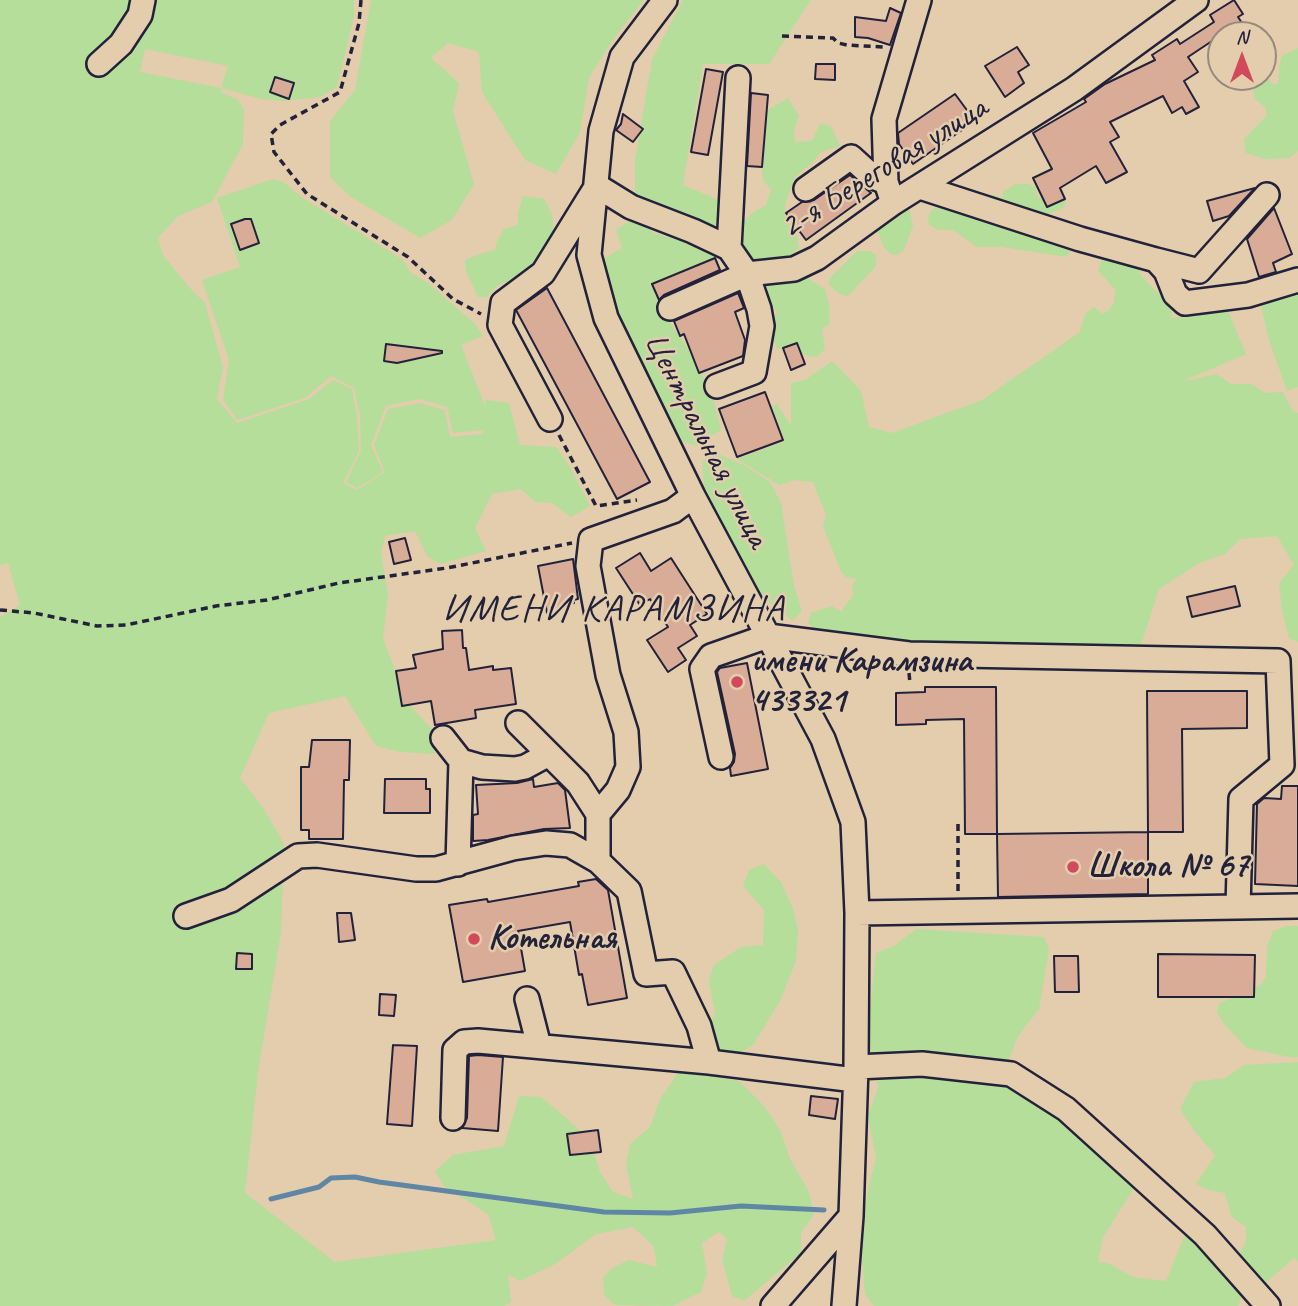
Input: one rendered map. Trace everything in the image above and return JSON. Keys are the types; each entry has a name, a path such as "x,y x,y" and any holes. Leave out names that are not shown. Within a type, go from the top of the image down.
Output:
{"street":[{"path":"99,64 121,44 140,15 143,0"},
{"name":"Центральная улица","path":"665,0 622,57 601,131 589,255 606,318 693,496 823,739 853,822 857,913 851,1216 845,1295 836,1306"},
{"path":"889,193 884,120 919,0"},
{"name":"2-я Береговая улица","path":"670,308 747,274 794,270 817,258 889,193 920,187 1074,89 1196,0"},
{"path":"729,248 738,78"},
{"path":"806,189 851,157 889,193"},
{"path":"550,419 500,325 503,303 543,273 597,186 631,207 729,248 747,274 762,326 754,372 717,386"},
{"path":"920,187 1080,239 1199,271 1267,195"},
{"path":"1156,260 1166,271 1175,294 1185,303 1248,295 1298,280"},
{"path":"598,814 618,790 628,767 626,732 608,675 588,566 591,540 673,511 693,496"},
{"path":"721,757 702,669 711,656 768,636 909,654 1288,661 1290,765 1241,799 1238,907"},
{"path":"519,723 578,783 598,814 598,861"},
{"path":"443,738 461,761 482,767 515,769 525,767 549,754"},
{"path":"458,864 461,761"},
{"path":"186,916 230,900 298,856 317,855 416,869 436,869 546,843 570,845 598,861 629,891 646,974 673,972 699,1026 709,1062"},
{"path":"857,913 1298,906"},
{"path":"527,999 539,1046"},
{"path":"453,1118 455,1050 464,1042 478,1041 855,1073 922,1064 1012,1074 1066,1109 1205,1234 1268,1306"},
{"path":"774,1306 851,1216"}],"path":[{"path":"361,0 359,23 340,92 280,125 271,134 274,152 307,194 408,257 453,299 500,325"},
{"path":"782,36 833,38 838,43 847,45 904,50"},
{"path":"550,419 596,506 650,498"},
{"path":"0,610 34,613 97,626 126,625 216,606 267,600 339,583 447,569 554,545 591,540"},
{"path":"958,824 958,911"}],"green space":[{"path":"0,0 354,0 354,16 337,87 320,97 284,101 261,99 221,88 221,92 238,100 244,110 243,144 212,202 178,216 158,238 163,255 205,303 223,368 217,399 237,423 309,399 333,380 352,389 359,451 343,483 357,490 385,472 374,445 388,409 420,403 445,410 450,437 483,434 483,430 453,433 447,407 419,399 386,406 371,445 383,472 357,488 346,482 361,451 360,415 354,388 331,376 305,398 237,420 223,399 229,360 202,280 240,267 217,198 273,179 284,182 303,198 402,259 411,273 428,283 475,324 483,336 461,345 485,406 486,400 509,403 520,445 556,447 570,467 590,506 571,517 552,503 535,502 521,489 492,494 475,528 486,551 440,564 427,556 415,531 385,536 381,553 388,595 383,639 408,704 432,729 435,754 401,752 376,746 345,696 269,713 240,778 264,809 284,844 281,932 258,1072 245,1193 335,1262 496,1240 488,1214 444,1186 435,1171 453,1155 504,1146 519,1096 541,1097 590,1140 600,1172 613,1192 633,1199 626,1165 630,1144 650,1127 660,1099 680,1070 739,1081 766,1108 781,1132 790,1159 809,1192 814,1214 801,1233 801,1253 744,1301 732,1296 722,1259 727,1239 719,1232 702,1243 707,1273 701,1292 673,1306 615,1305 604,1295 603,1278 612,1268 629,1260 657,1267 654,1247 633,1227 596,1234 555,1264 520,1281 508,1274 511,1302 504,1306 0,1306 0,617 20,605 8,563 0,565","holes":["145,49 228,66 221,88 140,72"]},
{"path":"371,0 644,0 614,38 589,78 580,132 556,174 525,160 482,92 479,52 448,43 431,58 459,83 453,111 474,184 452,220 420,238 351,197 330,177 330,121 355,90"},
{"path":"683,0 811,0 769,64 703,64 683,185 726,203 726,226 715,231 654,207 635,193 635,160 652,59"},
{"path":"1298,48 1298,151 1289,158 1265,159 1246,153 1244,139 1267,115 1265,107 1255,99 1253,91 1277,91 1282,56"},
{"path":"788,98 799,116 794,129 795,142 812,141 820,124 831,126 840,146 821,152 795,177 785,205 785,216 797,236 799,248 780,260 747,259 737,242 737,228 752,213 766,205 771,190 763,180 758,135 761,114"},
{"path":"1015,184 1035,187 1038,198 1065,196 1064,207 1041,218 986,198 991,194 1002,198 1003,192"},
{"path":"523,196 544,199 552,214 554,232 520,277 498,285 487,297 478,297 466,271 465,260 495,250 504,229 518,225"},
{"path":"901,206 910,211 913,226 904,250 897,255 884,248 879,234 873,231"},
{"path":"937,206 949,206 1066,246 1071,251 1066,257 1002,247 977,247 953,230 939,230 928,224 929,213"},
{"path":"635,217 654,233 719,251 713,259 657,285 654,294 712,393 721,430 696,446 678,440 610,317 603,259 622,248 616,230"},
{"path":"857,251 870,251 876,255 876,266 848,296 839,294 829,285 829,279"},
{"path":"1110,256 1136,260 1141,276 1173,308 1171,318 1226,306 1246,354 1181,382 1216,374 1231,384 1251,384 1265,393 1283,392 1293,412 1298,413 1298,642 1289,638 1279,583 1294,565 1277,536 1240,539 1225,554 1199,563 1159,589 1140,648 885,642 814,631 808,622 811,613 832,606 841,612 853,595 852,585 857,579 845,577 840,569 823,526 826,515 813,482 796,480 779,485 737,459 785,441 772,406 777,404 791,426 791,383 805,380 832,361 861,391 869,427 892,433 982,400 1080,332 1085,314 1094,307 1103,314 1109,310 1114,302 1115,290 1098,270 1102,260"},
{"path":"803,272 825,289 830,309 829,324 822,329 825,349 817,357 808,356 792,348 777,349 768,326 777,312 770,301 760,294 761,276"},
{"path":"1298,286 1298,387 1287,391 1269,340 1259,298"},
{"path":"716,453 744,465 770,482 781,503 794,586 802,611 793,621 764,599 716,521 705,496 702,461"},
{"path":"764,864 781,882 793,909 798,930 796,961 780,1001 753,1045 732,1058 713,1057 707,1031 715,1014 709,981 714,965 741,947 763,945 764,910 743,886 749,870"},
{"path":"1287,926 1298,926 1298,1057 1294,1058 1247,1048 1224,1024 1217,1012 1219,1003 1248,993 1261,984 1266,976 1267,947 1273,931"},
{"path":"916,929 1044,937 1049,949 1039,1009 1018,1036 1001,1079 1062,1113 1137,1183 1103,1237 1098,1262 1108,1263 1133,1277 1166,1281 1185,1234 1242,1295 1238,1306 874,1306 865,1294 861,1244 868,1189 876,1158 868,1116 878,1088 868,1031 876,953 894,946"},
{"path":"1298,1062 1298,1262 1294,1258 1261,1287 1236,1259 1246,1242 1246,1227 1231,1216 1225,1193 1208,1190 1196,1184 1215,1155 1180,1109 1194,1082 1225,1078 1244,1065"}],"building":[{"path":"1234,0 1243,14 1238,17 1241,21 1213,21 1210,15"},
{"path":"890,8 901,13 890,45 855,37 855,17 886,21"},
{"path":"1207,27 1207,44 1188,57 1198,72 1184,81 1199,107 1186,114 1182,107 1172,113 1163,96 1110,122 1119,137 1110,142 1127,172 1106,183 1096,166 1060,188 1065,199 1047,207 1033,178 1052,169 1033,133 1086,102 1084,99 1105,84 1155,60 1152,55 1177,39 1180,44"},
{"path":"1017,47 1029,65 1018,72 1024,83 1005,97 985,66"},
{"path":"816,64 835,64 835,80 815,79"},
{"path":"706,69 723,72 708,155 691,152"},
{"path":"275,77 294,83 289,99 270,92"},
{"path":"751,93 768,95 762,167 747,166"},
{"path":"955,94 975,121 913,164 899,144 898,133"},
{"path":"623,114 643,129 633,142 616,130 621,124"},
{"path":"850,175 871,193 806,240 786,213 802,202 814,200"},
{"path":"1255,188 1229,216 1213,221 1207,201"},
{"path":"1274,208 1292,254 1273,263 1276,272 1259,277 1247,239"},
{"path":"251,219 259,243 240,250 231,224"},
{"path":"715,258 720,270 664,295 659,300 652,284"},
{"path":"547,288 650,482 617,499 516,310"},
{"path":"738,293 744,308 735,312 745,340 743,356 699,373 684,334 680,336 674,321"},
{"path":"797,343 805,364 791,370 783,348"},
{"path":"386,344 442,353 397,363 384,361"},
{"path":"765,392 783,440 737,457 719,409"},
{"path":"405,538 411,560 394,564 389,542"},
{"path":"640,553 651,571 671,558 707,614 690,625 697,636 678,648 686,660 668,672 647,640 668,627 650,599 640,605 616,568"},
{"path":"573,559 578,599 565,605 566,610 547,613 538,566"},
{"path":"1235,586 1240,606 1192,617 1187,597"},
{"path":"462,630 463,648 466,648 469,670 493,666 493,670 511,668 516,704 475,710 476,718 435,725 431,701 402,706 396,671 416,668 413,655 443,649 442,631"},
{"path":"747,663 768,769 731,776 730,768 735,754 717,672 720,668"},
{"path":"925,687 996,687 997,834 965,834 964,719 926,720 926,724 896,725 896,693 925,692"},
{"path":"1147,691 1247,691 1247,728 1182,729 1183,832 1148,832"},
{"path":"312,740 350,740 349,780 344,780 343,839 309,839 309,830 301,830 301,767 309,767"},
{"path":"385,779 426,779 426,789 430,789 430,813 384,813"},
{"path":"533,779 534,787 558,783 565,790 570,828 544,829 473,841 473,815 478,814 476,785 517,783"},
{"path":"1282,786 1298,786 1298,886 1255,884 1257,804 1264,798 1281,799"},
{"name":"Школа № 67","path":"1148,832 1148,894 998,897 997,834"},
{"name":"Котельная","path":"596,879 608,890 627,998 588,1005 582,974 579,975 570,922 518,931 525,971 463,982 449,905 487,899 488,902 579,886 578,882"},
{"path":"337,913 351,913 355,940 339,942"},
{"path":"237,953 252,954 252,969 236,969"},
{"path":"1158,954 1255,955 1254,997 1158,997"},
{"path":"1054,956 1078,956 1079,992 1055,992"},
{"path":"380,994 396,995 394,1016 379,1015"},
{"path":"393,1045 417,1046 412,1126 387,1124"},
{"path":"469,1056 503,1057 498,1131 462,1128 467,1118"},
{"path":"811,1096 838,1099 835,1119 809,1115"},
{"path":"598,1130 601,1152 570,1155 567,1134"}],"waterway":[{"path":"271,1199 319,1187 331,1178 355,1177 604,1212 670,1213 741,1206 824,1210"}],"place":[{"name":"имени Карамзина 433321","path":"737,682"},
{"name":"Школа № 67","path":"1073,867"},
{"name":"Котельная","path":"474,939"}],"district":[{"name":"ИМЕНИ КАРАМЗИНА","path":"614,610"}]}
